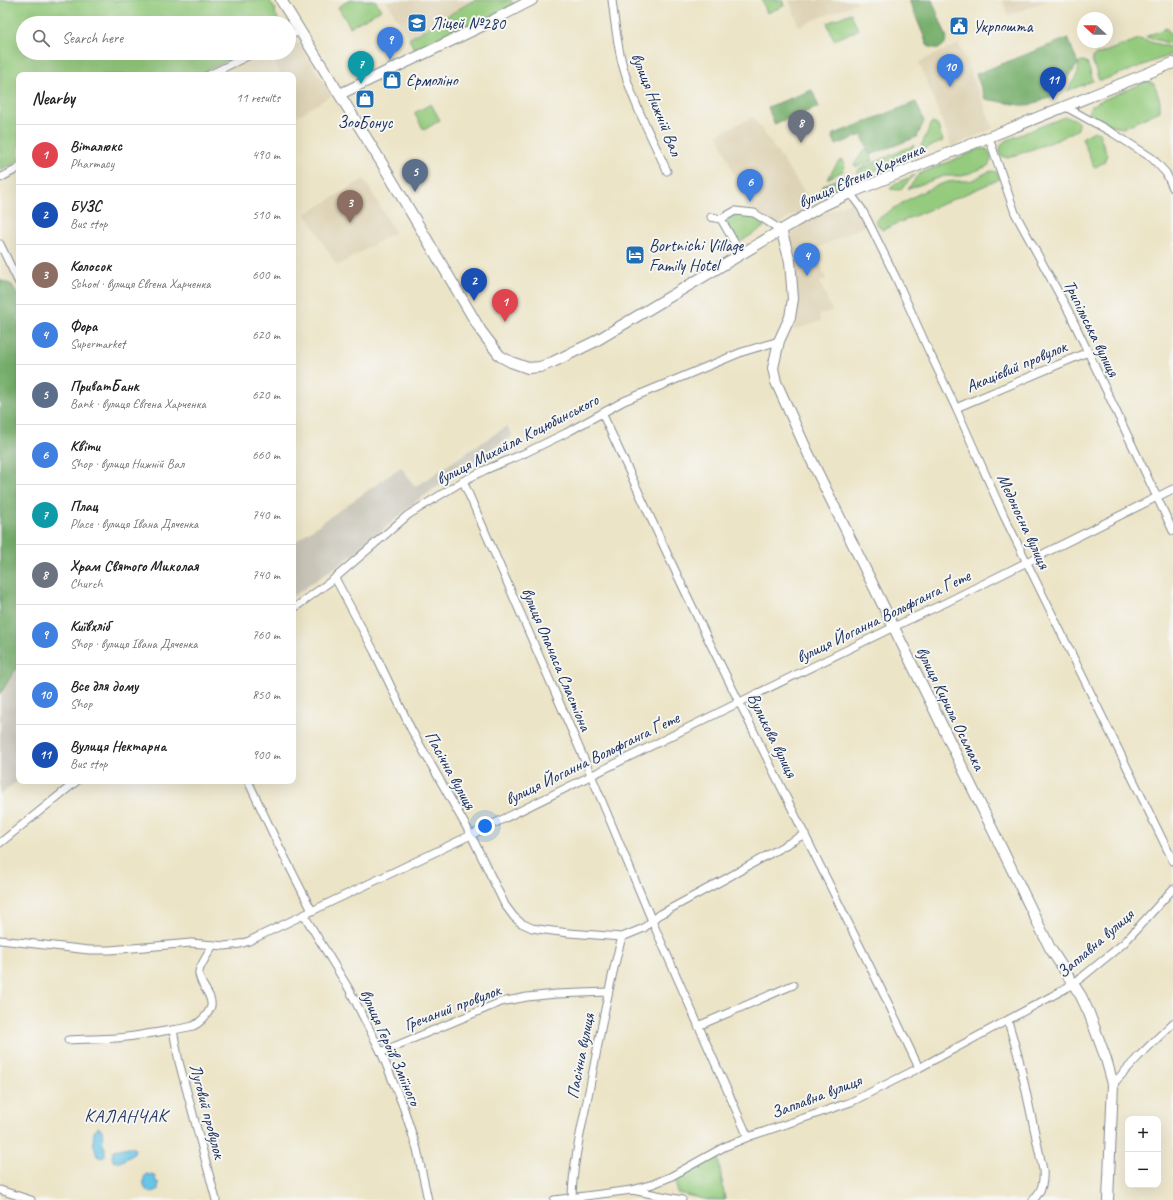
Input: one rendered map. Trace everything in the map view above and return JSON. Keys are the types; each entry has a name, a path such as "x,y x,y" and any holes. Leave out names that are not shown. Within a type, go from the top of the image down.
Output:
{"street":[{"name":"вулиця Євгена Харченка","path":"281,0 290,16"},
{"path":"340,94 532,0"},
{"name":"вулиця Нижній Вал","path":"612,0 618,46 624,70 642,118 667,171"},
{"name":"вулиця Євгена Харченка","path":"296,26 340,94 481,331 500,356 528,368 540,367 553,362 594,342 820,207 850,193 1173,63"},
{"path":"215,72 240,60"},
{"path":"1064,106 1113,132 1152,158 1166,173 1173,188"},
{"name":"Трипільська вулиця","path":"989,138 1015,213 1069,312 1173,531"},
{"path":"0,178 16,170"},
{"name":"Медоносна вулиця","path":"850,193 868,220 956,408 1004,516 1173,861"},
{"path":"711,217 721,219 735,211 754,212 781,230"},
{"path":"721,219 741,254"},
{"name":"вулиця Кирила Осьмака","path":"781,230 790,261 793,298 790,317 780,341 773,368 776,382 808,454 934,708 1050,948 1073,984 1089,1013 1106,1059 1113,1084 1108,1200"},
{"path":"0,244 16,277"},
{"name":"вулиця Михайла Коцюбинського","path":"296,606 335,578 408,515 463,481 525,453 624,401 742,352 780,341"},
{"name":"Акацієвий провулок","path":"956,408 1088,352"},
{"name":"Вуликова вулиця","path":"602,413 672,564 919,1068"},
{"name":"вулиця Опанаса Сластіона","path":"463,481 591,775 652,921 748,1137"},
{"name":"вулиця Йоганна Вольфганга Ґете","path":"0,940 89,950 138,948 178,943 225,946 240,944 471,835 1173,490"},
{"name":"Пасічна вулиця","path":"335,578 374,651 411,729 471,835 505,905 522,923 545,930 622,937 608,992 579,1143 572,1197"},
{"path":"0,843 73,784"},
{"path":"249,784 312,911"},
{"path":"622,937 644,928 657,916 805,834"},
{"name":"Заплавна вулиця","path":"632,1190 670,1177 724,1147 748,1137 851,1102 1008,1021 1073,984 1124,942 1173,889"},
{"name":"вулиця Героїв Зміїного","path":"304,915 349,989 381,1052 417,1149 428,1200"},
{"path":"68,1040 116,1038 173,1030 194,1025 208,1012 211,1005 210,998 200,979 199,972 213,945"},
{"path":"698,1026 793,985"},
{"name":"Гречаний провулок","path":"381,1052 501,1002 527,997 556,994 608,992"},
{"path":"1008,1021 1019,1059 1044,1180 1041,1190 1033,1200"},
{"path":"1113,1084 1173,1023"},
{"name":"Луговий провулок","path":"173,1030 179,1062 216,1200"},
{"path":"0,1190 31,1200"},
{"path":"554,1200 632,1190 682,1200"}],"shaded area":[{"name":"Ліцей №280","path":"386,0 474,0 409,39"},
{"path":"789,0 855,0 857,3 799,26"},
{"path":"1002,0 1048,0 1008,16"},
{"path":"296,42 332,95 296,117 296,72 278,72 272,60 296,60"},
{"path":"959,44 993,128 952,147 919,62"},
{"path":"753,117 812,203 777,225 754,210 747,208 718,134"},
{"path":"364,179 395,232 337,266 306,214"},
{"path":"853,201 865,226 815,249 826,279 820,282 832,311 819,315 821,321 793,330 795,307 790,249 791,238 794,231 800,224"},
{"path":"507,426 512,436 415,502 360,550 296,594 296,541 401,467 415,487"},
{"path":"16,670 16,782 0,795 0,699"}],"green space":[{"path":"0,0 269,0 276,10 275,13 276,16 16,16 16,60 228,60 203,72 16,72 16,162 0,170"},
{"path":"350,0 375,0 381,10 350,27 338,7"},
{"path":"474,0 511,0 514,5 416,53 409,39"},
{"path":"762,0 782,0 784,6 767,13"},
{"path":"909,0 932,0 947,38 946,42 940,48 928,46"},
{"path":"851,13 858,30 834,40 827,23"},
{"path":"1166,28 1173,36 1173,44 1145,37"},
{"path":"1068,38 1078,64 1056,95 1026,106 985,99 976,74"},
{"path":"1139,39 1173,48 1173,54 1103,80 1099,80 1092,60 1094,56"},
{"path":"1079,62 1087,62 1093,81 1067,91 1078,73"},
{"path":"1148,81 1154,84 1160,101 1160,111 1123,128 1116,127 1091,116 1089,113 1091,107 1098,102"},
{"path":"812,90 819,107 774,124 768,107"},
{"path":"916,102 924,121 917,137 870,155 862,135 836,145 832,135"},
{"path":"431,104 440,120 424,130 414,113"},
{"path":"1064,117 1076,120 1079,124 1078,129 1060,139 1008,158 1001,156 1000,148 1005,141"},
{"path":"932,122 938,126 943,141 919,151"},
{"path":"1094,131 1099,133 1107,155 1104,162 1094,168 1082,138"},
{"path":"914,145 908,156 856,179 855,176 858,173 858,170"},
{"path":"867,148 873,161 857,167 854,165"},
{"path":"980,149 987,149 990,154 991,161 988,166 962,176 944,176 908,189 919,174"},
{"path":"842,160 845,166 843,171 827,179 839,161"},
{"path":"992,171 997,172 1000,179 882,230 875,221 901,204 929,189 948,182 973,180"},
{"path":"846,175 851,181 815,197 824,185"},
{"path":"915,175 900,190 890,189 894,184"},
{"path":"741,214 758,219 764,227 738,243 725,222 734,215"},
{"path":"0,280 12,285 16,292 16,669 0,695"},
{"path":"718,1155 725,1200 708,1200 677,1193 676,1178"}],"water":[{"path":"98,1127 102,1130 104,1137 102,1142 105,1148 105,1156 102,1158 97,1156 94,1144 93,1136"},
{"path":"133,1147 135,1149 133,1155 120,1162 113,1161 112,1156 114,1150"},
{"path":"146,1174 156,1176 155,1181 158,1182 158,1190 149,1193 145,1189 144,1178"}],"place":[{"name":"Ліцей №280","path":"417,23"},
{"name":"Укрпошта","path":"959,26"},
{"name":"Київхліб","path":"390,60"},
{"name":"Єрмоліно","path":"392,80"},
{"name":"Плац","path":"361,84"},
{"name":"Все для дому","path":"950,87"},
{"name":"ЗооБонус","path":"365,99"},
{"name":"Вулиця Нектарна","path":"1053,100"},
{"name":"Храм Святого Миколая","path":"801,143"},
{"name":"ПриватБанк","path":"415,192"},
{"name":"Квіти","path":"750,202"},
{"name":"Колосок","path":"350,223"},
{"name":"Bortnichi Village Family Hotel","path":"635,255"},
{"name":"Фора","path":"807,276"},
{"name":"БУЗС","path":"474,301"},
{"name":"Віталюкс","path":"505,322"}],"district":[{"name":"КАЛАНЧАК","path":"126,1116"}]}
